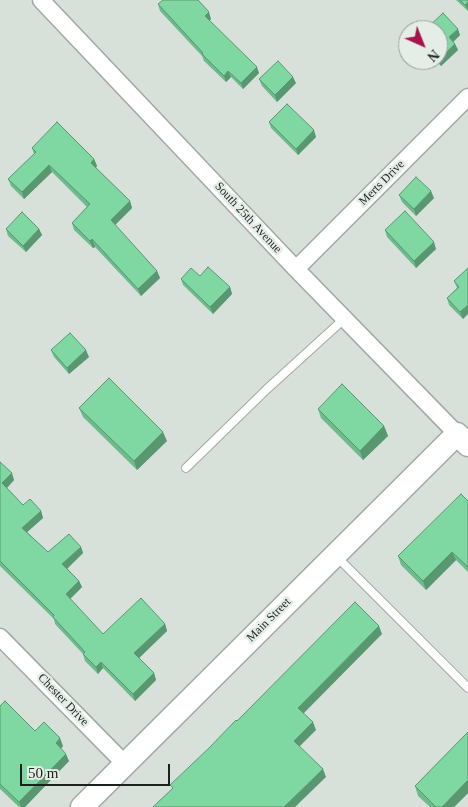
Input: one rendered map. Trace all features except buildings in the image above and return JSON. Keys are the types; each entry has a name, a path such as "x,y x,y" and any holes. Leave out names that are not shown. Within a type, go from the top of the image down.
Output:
{"street":[{"name":"South 25th Avenue","path":"41,0 296,269 462,439"},
{"name":"Merts Drive","path":"296,269 468,98"},
{"name":"Main Street","path":"82,807 335,555 462,439"},
{"name":"Chester Drive","path":"0,637 125,764"}],"lane":[{"path":"186,468 344,319"},
{"path":"335,555 468,688"}]}
